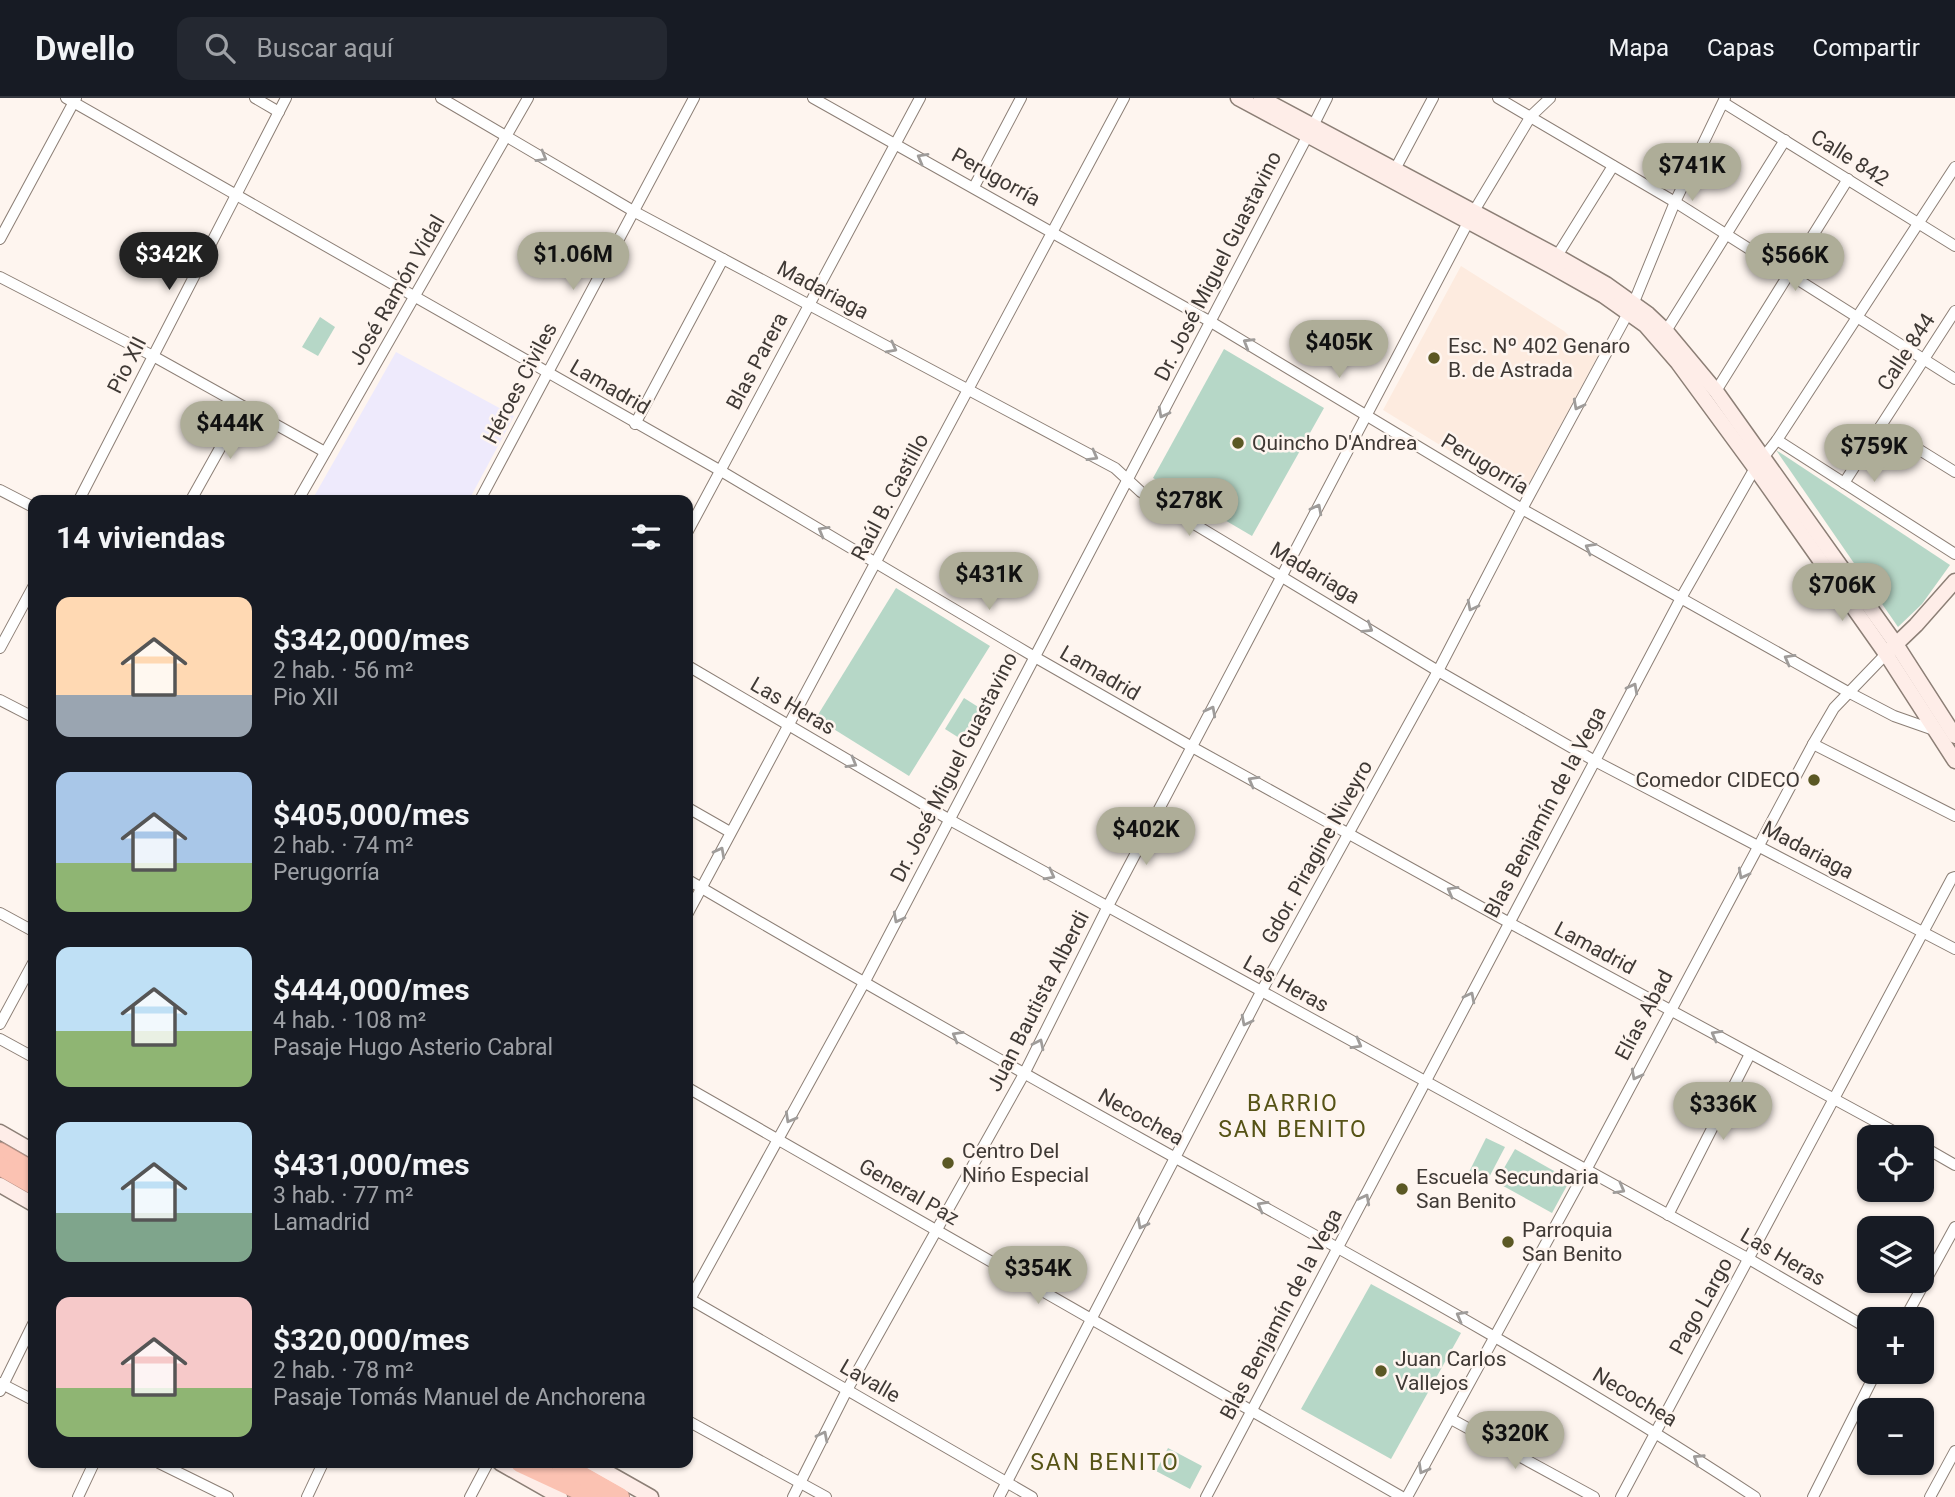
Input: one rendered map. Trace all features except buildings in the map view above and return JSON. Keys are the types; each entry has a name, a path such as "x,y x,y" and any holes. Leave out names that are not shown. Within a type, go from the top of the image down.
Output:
{"highway":[{"path":"0,1152 28,1168"},
{"path":"0,1166 28,1182"},
{"path":"545,1468 599,1479"},
{"path":"554,1468 599,1479"},
{"path":"572,1468 599,1479"},
{"path":"576,1468 599,1479 620,1497"}],"main road":[{"path":"1238,98 1310,130 1471,216 1631,307 1759,463 1955,736"},
{"path":"1261,98 1310,130"},
{"path":"1471,216 1557,256 1666,331 1716,391 1759,463"},
{"name":"Elías Abad","path":"1891,649 1955,581"},
{"path":"1891,649 1934,730 1955,761"},
{"path":"0,1132 28,1148"},
{"path":"0,1185 28,1201"},
{"path":"509,1468 560,1497"},
{"path":"599,1479 651,1497"}],"street":[{"path":"255,98 279,112"},
{"name":"Pio XII","path":"82,495 286,98"},
{"name":"Madariaga","path":"441,98 635,212 1115,468 1141,492 1438,671 1595,761 1955,949"},
{"name":"José Ramón Vidal","path":"301,495 528,98"},
{"name":"Héroes Civiles","path":"483,495 694,98"},
{"name":"Perugorría","path":"813,98 1212,322 1522,509 1848,692 1894,716 1934,730"},
{"name":"Blas Parera","path":"693,522 920,98"},
{"path":"974,187 1021,98"},
{"name":"Raúl B. Castillo","path":"693,903 1124,98"},
{"name":"Dr. José Miguel Guastavino","path":"693,1291 864,983 1327,98"},
{"path":"1392,174 1433,98"},
{"path":"1498,98 1675,202 1955,379"},
{"name":"Juan Bautista Alberdi","path":"793,1497 847,1390 1024,1074 1108,906 1471,216 1531,116 1550,98"},
{"path":"0,239 72,99"},
{"name":"Lamadrid","path":"72,99 721,471 1192,747 1882,1125"},
{"name":"Calle 842","path":"1725,100 1784,140 1955,246"},
{"name":"Gdor. Piragine Niveyro","path":"999,1497 1261,992 1438,671 1631,307 1675,202 1725,100"},
{"path":"1666,331 1784,140"},
{"path":"1557,256 1613,166"},
{"name":"Blas Benjamín de la Vega","path":"1206,1497 1681,598 1759,463 1777,440 1955,167"},
{"path":"1716,391 1848,179"},
{"path":"635,424 723,259"},
{"path":"0,277 153,356 325,452"},
{"name":"Calle 844","path":"1844,483 1955,311"},
{"path":"194,495 243,407"},
{"path":"1881,426 1955,472"},
{"path":"1777,440 1955,554"},
{"path":"0,490 28,505"},
{"path":"0,648 28,596"},
{"name":"Elías Abad","path":"1405,1497 1451,1419 1586,1170 1813,744 1834,708 1891,649"},
{"name":"Las Heras","path":"693,669 950,820 1749,1259 1857,1322"},
{"path":"0,700 28,714"},
{"path":"1813,744 1955,816"},
{"path":"693,811 730,832"},
{"name":"Pago Largo","path":"1620,1497 1952,878 1955,877"},
{"name":"Necochea","path":"693,883 1024,1074 1496,1336 1655,1431 1755,1497"},
{"path":"0,913 28,928"},
{"path":"0,1024 28,972"},
{"path":"0,1039 28,1054"},
{"path":"1668,1215 1751,1054"},
{"name":"General Paz","path":"693,1091 1405,1497"},
{"path":"1934,1153 1955,1165"},
{"path":"1911,1307 1955,1227"},
{"name":"Lavalle","path":"693,1303 1032,1497"},
{"path":"28,1334 1,1387 28,1398"},
{"path":"1813,1497 1870,1384"},
{"path":"1451,1419 1594,1497"},
{"path":"693,1424 826,1497"},
{"path":"1930,1497 1955,1451"},
{"path":"78,1497 92,1468"},
{"path":"169,1468 228,1497"},
{"path":"307,1497 321,1468"},
{"path":"471,1497 486,1468"}],"shaded area":[{"path":"1461,266 1599,354 1526,489 1518,493 1383,410"},
{"path":"396,352 514,416 472,495 315,495"}],"green space":[{"path":"320,317 335,327 318,356 302,347"},
{"name":"Quincho D'Andrea","path":"1224,349 1324,408 1252,536 1153,478"},
{"path":"1776,450 1950,565 1922,604 1898,627"},
{"path":"896,588 990,646 909,776 816,718"},
{"path":"964,698 983,710 964,741 945,729"},
{"path":"1486,1138 1505,1147 1485,1185 1467,1176"},
{"path":"1515,1149 1570,1180 1552,1213 1496,1182"},
{"name":"Juan Carlos Vallejos","path":"1371,1284 1461,1333 1391,1459 1301,1409"},
{"path":"1168,1448 1202,1466 1190,1489 1156,1471"}],"place":[{"name":"Esc. Nº 402 Genaro B. de Astrada","path":"1434,358"},
{"name":"Quincho D'Andrea","path":"1238,443"},
{"name":"Comedor CIDECO","path":"1814,780"},
{"name":"Centro Del Nińo Especial","path":"948,1163"},
{"name":"Escuela Secundaria San Benito","path":"1402,1189"},
{"name":"Parroquia San Benito","path":"1508,1242"},
{"name":"Juan Carlos Vallejos","path":"1381,1371"}],"district":[{"name":"BARRIO SAN BENITO","path":"1293,1116"},
{"name":"SAN BENITO","path":"1105,1462"}]}
